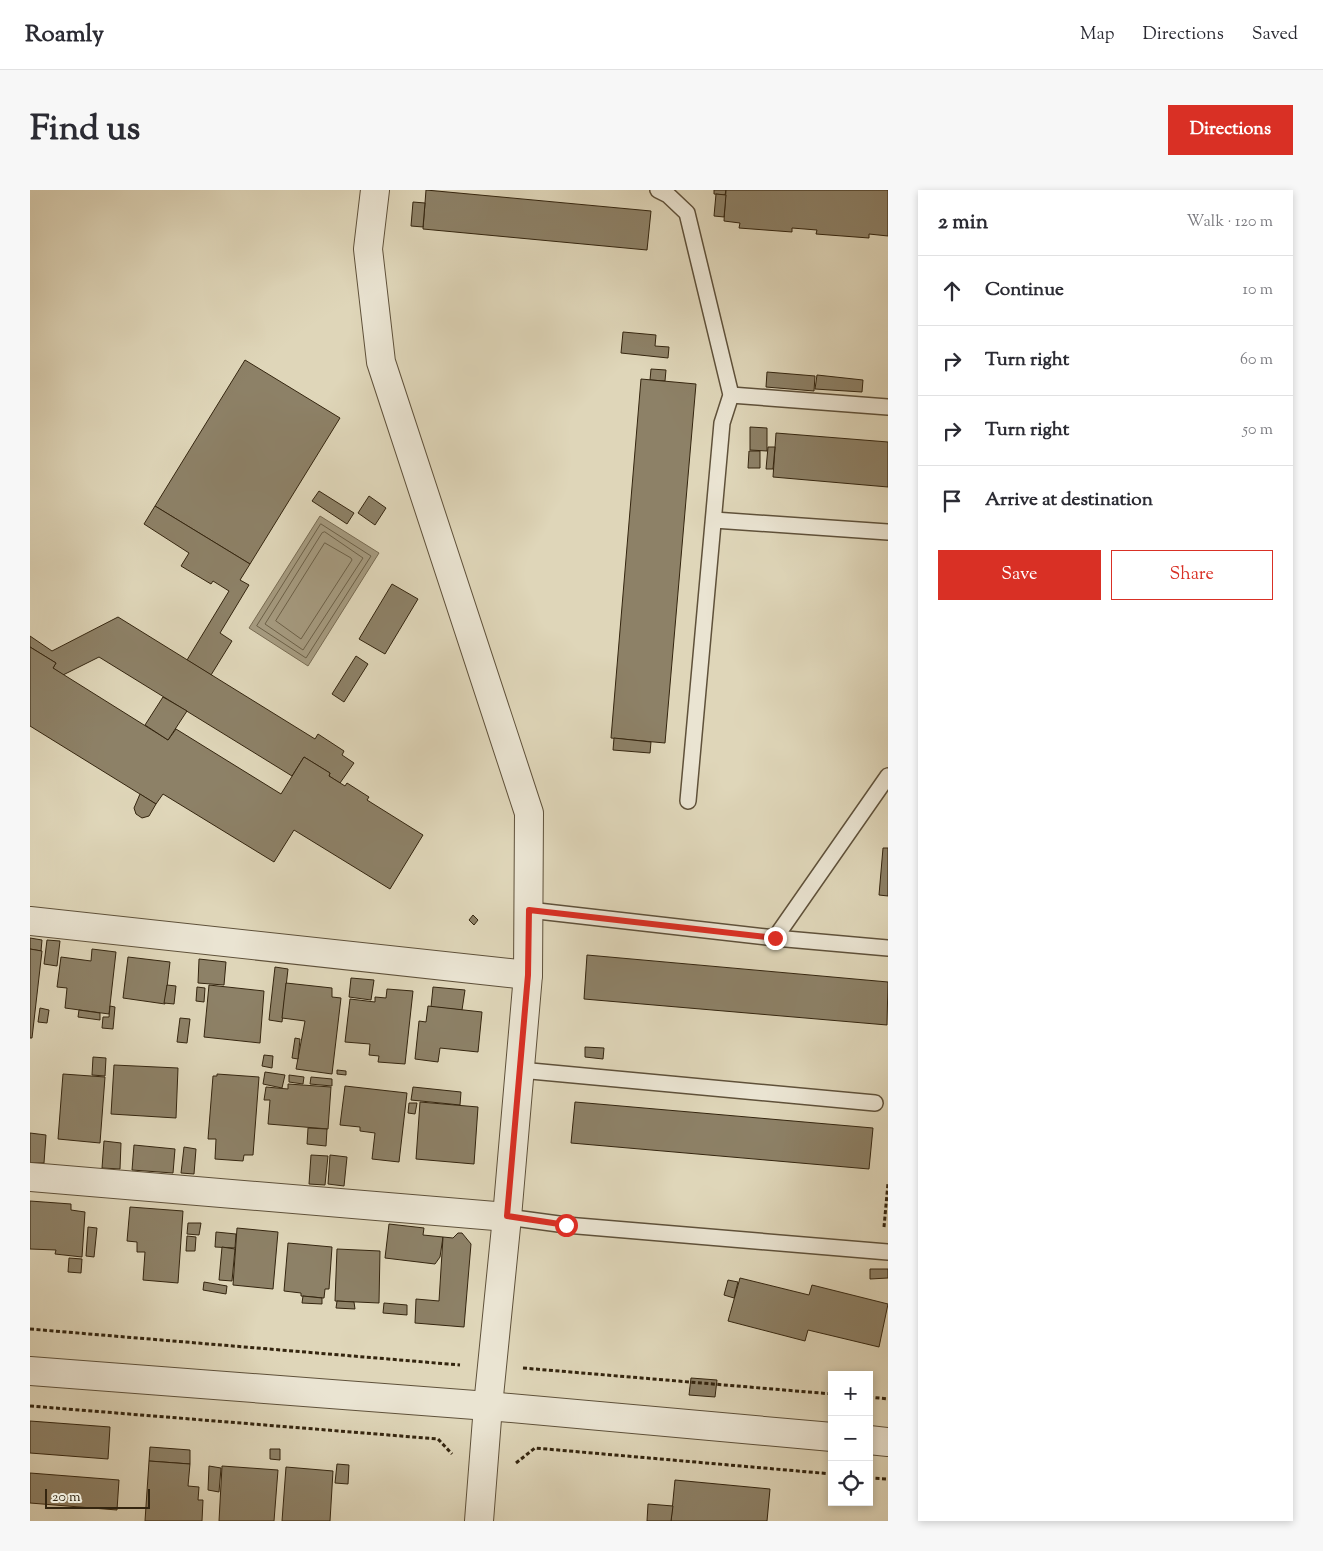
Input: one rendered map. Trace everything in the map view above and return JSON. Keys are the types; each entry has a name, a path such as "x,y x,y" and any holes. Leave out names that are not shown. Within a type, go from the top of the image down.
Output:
{"street":[{"path":"376,190 368,249 381,362 529,813 528,975 479,1521"},
{"path":"30,921 528,975"},
{"path":"30,1177 507,1216"},
{"path":"30,1371 488,1406 828,1437"},
{"path":"873,1440 888,1442"}],"lane":[{"path":"658,190 668,194 687,213 731,395 722,423 688,801"},
{"path":"731,395 888,406"},
{"path":"714,520 888,532"},
{"path":"775,938 888,776"},
{"path":"529,910 775,938 888,948"},
{"path":"520,1070 875,1103"},
{"path":"507,1216 566,1225 885,1252"}],"path":[{"path":"885,1252 888,1183"},
{"path":"30,1329 828,1394"},
{"path":"873,1397 888,1399"},
{"path":"30,1406 438,1439 457,1459"},
{"path":"512,1466 536,1448 828,1474"},
{"path":"873,1478 888,1479"}],"water":[{"path":"320,516 379,553 308,666 249,628"}],"building":[{"path":"426,190 651,211 647,250 423,229"},
{"path":"714,190 726,190 725,195 714,194"},
{"path":"726,190 888,190 888,236 869,234 869,238 816,234 817,230 792,228 792,232 739,228 740,223 724,221"},
{"path":"716,194 726,195 724,217 714,216"},
{"path":"413,202 425,203 423,227 411,226"},
{"path":"623,332 656,335 655,346 669,347 668,358 621,353"},
{"path":"245,360 340,418 250,564 155,506"},
{"path":"651,369 666,370 665,381 650,380"},
{"path":"767,372 815,376 814,391 766,387"},
{"path":"817,375 863,380 862,392 815,389"},
{"path":"641,379 696,384 665,743 611,738"},
{"path":"750,427 767,428 767,451 750,450"},
{"path":"776,433 888,442 888,487 773,477"},
{"path":"768,447 775,447 773,469 766,469"},
{"path":"749,451 760,451 760,468 748,468"},
{"path":"319,491 354,513 347,524 312,501"},
{"path":"369,496 386,508 375,525 358,513"},
{"path":"155,506 250,564 240,580 249,585 220,633 232,641 211,675 187,660 229,591 213,581 211,584 181,566 189,553 144,524"},
{"path":"392,584 418,599 385,654 359,639"},
{"path":"118,617 315,739 318,734 344,751 342,755 354,763 340,783 329,776 330,773 304,757 292,776 99,657 63,675 53,668 56,663 30,647 30,636 52,651"},
{"path":"30,647 56,663 53,668 168,740 176,729 281,794 304,757 330,773 329,776 345,786 347,783 369,797 367,800 423,835 390,889 294,830 274,862 163,794 156,804 30,726"},
{"path":"356,656 368,664 344,702 332,694"},
{"path":"163,697 187,711 168,740 145,725"},
{"path":"614,738 651,742 650,753 613,750"},
{"path":"140,794 156,804 149,816 142,818 136,814 134,808"},
{"path":"883,848 888,848 888,896 879,895"},
{"path":"473,915 478,920 474,925 469,920"},
{"path":"30,938 42,940 41,951 30,949"},
{"path":"47,940 60,941 57,966 44,964"},
{"path":"30,949 42,951 32,1038 30,1038"},
{"path":"92,949 116,952 109,1014 65,1008 67,988 57,987 61,957 91,961"},
{"path":"587,955 888,982 887,1025 584,999"},
{"path":"128,957 170,962 165,1004 123,998"},
{"path":"199,959 226,962 224,985 198,983"},
{"path":"275,967 288,969 282,1022 269,1020"},
{"path":"351,978 374,980 371,1000 349,997"},
{"path":"286,983 332,988 332,997 341,998 332,1074 296,1069 305,1021 282,1018"},
{"path":"167,985 176,986 174,1004 164,1003"},
{"path":"209,985 264,991 260,1043 204,1037"},
{"path":"197,987 205,988 204,1002 196,1001"},
{"path":"433,987 465,990 462,1010 431,1007"},
{"path":"387,989 413,991 405,1064 378,1062 379,1056 369,1055 370,1044 345,1042 350,999 375,1002 375,997 386,998"},
{"path":"110,1006 115,1007 113,1029 102,1028 103,1017 109,1017"},
{"path":"428,1006 482,1012 478,1052 440,1048 438,1062 415,1059 419,1021 426,1022"},
{"path":"40,1008 49,1010 47,1023 38,1022"},
{"path":"79,1010 100,1013 100,1020 78,1017"},
{"path":"180,1018 190,1019 187,1043 177,1042"},
{"path":"295,1038 300,1039 298,1059 292,1058"},
{"path":"585,1047 604,1048 603,1059 585,1057"},
{"path":"264,1055 273,1056 272,1068 262,1066"},
{"path":"93,1057 106,1058 105,1076 92,1075"},
{"path":"114,1065 178,1068 176,1118 111,1114"},
{"path":"337,1070 346,1071 346,1075 337,1074"},
{"path":"265,1072 285,1075 282,1088 263,1084"},
{"path":"63,1074 105,1077 100,1143 58,1139"},
{"path":"217,1074 259,1077 253,1155 244,1155 243,1161 215,1159 216,1139 208,1139 213,1076 217,1076"},
{"path":"289,1075 304,1077 303,1084 289,1082"},
{"path":"311,1077 332,1079 332,1086 310,1084"},
{"path":"288,1084 331,1087 328,1129 268,1124 270,1100 264,1100 266,1087 288,1089"},
{"path":"345,1086 407,1093 399,1162 372,1159 375,1133 360,1131 360,1127 340,1125"},
{"path":"413,1087 461,1092 460,1105 411,1100"},
{"path":"420,1102 478,1107 474,1164 416,1159"},
{"path":"575,1102 873,1128 869,1169 571,1143"},
{"path":"409,1103 417,1103 415,1114 408,1113"},
{"path":"308,1128 327,1129 326,1146 307,1144"},
{"path":"30,1133 46,1135 44,1163 30,1163"},
{"path":"104,1141 121,1143 120,1169 102,1168"},
{"path":"134,1145 175,1149 173,1173 132,1170"},
{"path":"184,1147 196,1149 194,1174 181,1173"},
{"path":"311,1155 328,1156 325,1185 309,1184"},
{"path":"330,1155 347,1157 344,1186 328,1184"},
{"path":"30,1201 71,1204 71,1210 85,1212 82,1257 55,1254 56,1250 30,1249"},
{"path":"130,1207 183,1211 178,1283 143,1280 145,1252 137,1252 137,1242 127,1241"},
{"path":"188,1223 201,1223 199,1235 187,1234"},
{"path":"389,1224 424,1228 423,1235 443,1237 440,1257 435,1264 385,1258"},
{"path":"88,1227 97,1228 94,1257 86,1256"},
{"path":"237,1228 278,1232 273,1289 233,1285"},
{"path":"216,1232 236,1234 235,1248 215,1247"},
{"path":"458,1233 462,1233 471,1244 464,1327 415,1323 416,1299 439,1301 443,1237 453,1238"},
{"path":"187,1236 196,1237 195,1251 186,1251"},
{"path":"288,1243 332,1247 329,1289 325,1289 324,1298 301,1296 301,1293 284,1291"},
{"path":"222,1247 235,1249 232,1281 219,1280"},
{"path":"337,1249 380,1251 379,1303 335,1301"},
{"path":"69,1258 82,1259 81,1273 68,1272"},
{"path":"870,1269 888,1269 888,1278 870,1279"},
{"path":"740,1278 809,1295 812,1285 888,1304 879,1347 808,1330 805,1341 728,1321"},
{"path":"728,1280 738,1282 734,1298 724,1295"},
{"path":"204,1282 227,1286 226,1294 203,1290"},
{"path":"303,1296 322,1298 322,1304 302,1303"},
{"path":"337,1301 354,1302 355,1309 336,1308"},
{"path":"384,1303 407,1305 407,1315 383,1313"},
{"path":"691,1378 717,1380 715,1397 689,1395"},
{"path":"30,1421 110,1427 108,1459 30,1453"},
{"path":"150,1447 190,1450 190,1464 149,1461"},
{"path":"270,1449 280,1449 280,1460 270,1459"},
{"path":"149,1461 190,1464 188,1486 199,1487 198,1500 203,1500 202,1521 145,1521"},
{"path":"337,1464 349,1465 348,1484 335,1483"},
{"path":"209,1466 221,1468 219,1492 208,1490"},
{"path":"222,1466 278,1470 274,1521 219,1521"},
{"path":"286,1467 333,1471 330,1521 282,1521"},
{"path":"30,1473 119,1480 117,1510 30,1503"},
{"path":"675,1480 770,1489 767,1521 671,1521"},
{"path":"648,1504 673,1506 671,1521 647,1521"}],"route":[{"path":"566,1225 507,1216 528,975 529,910 775,938"}]}
